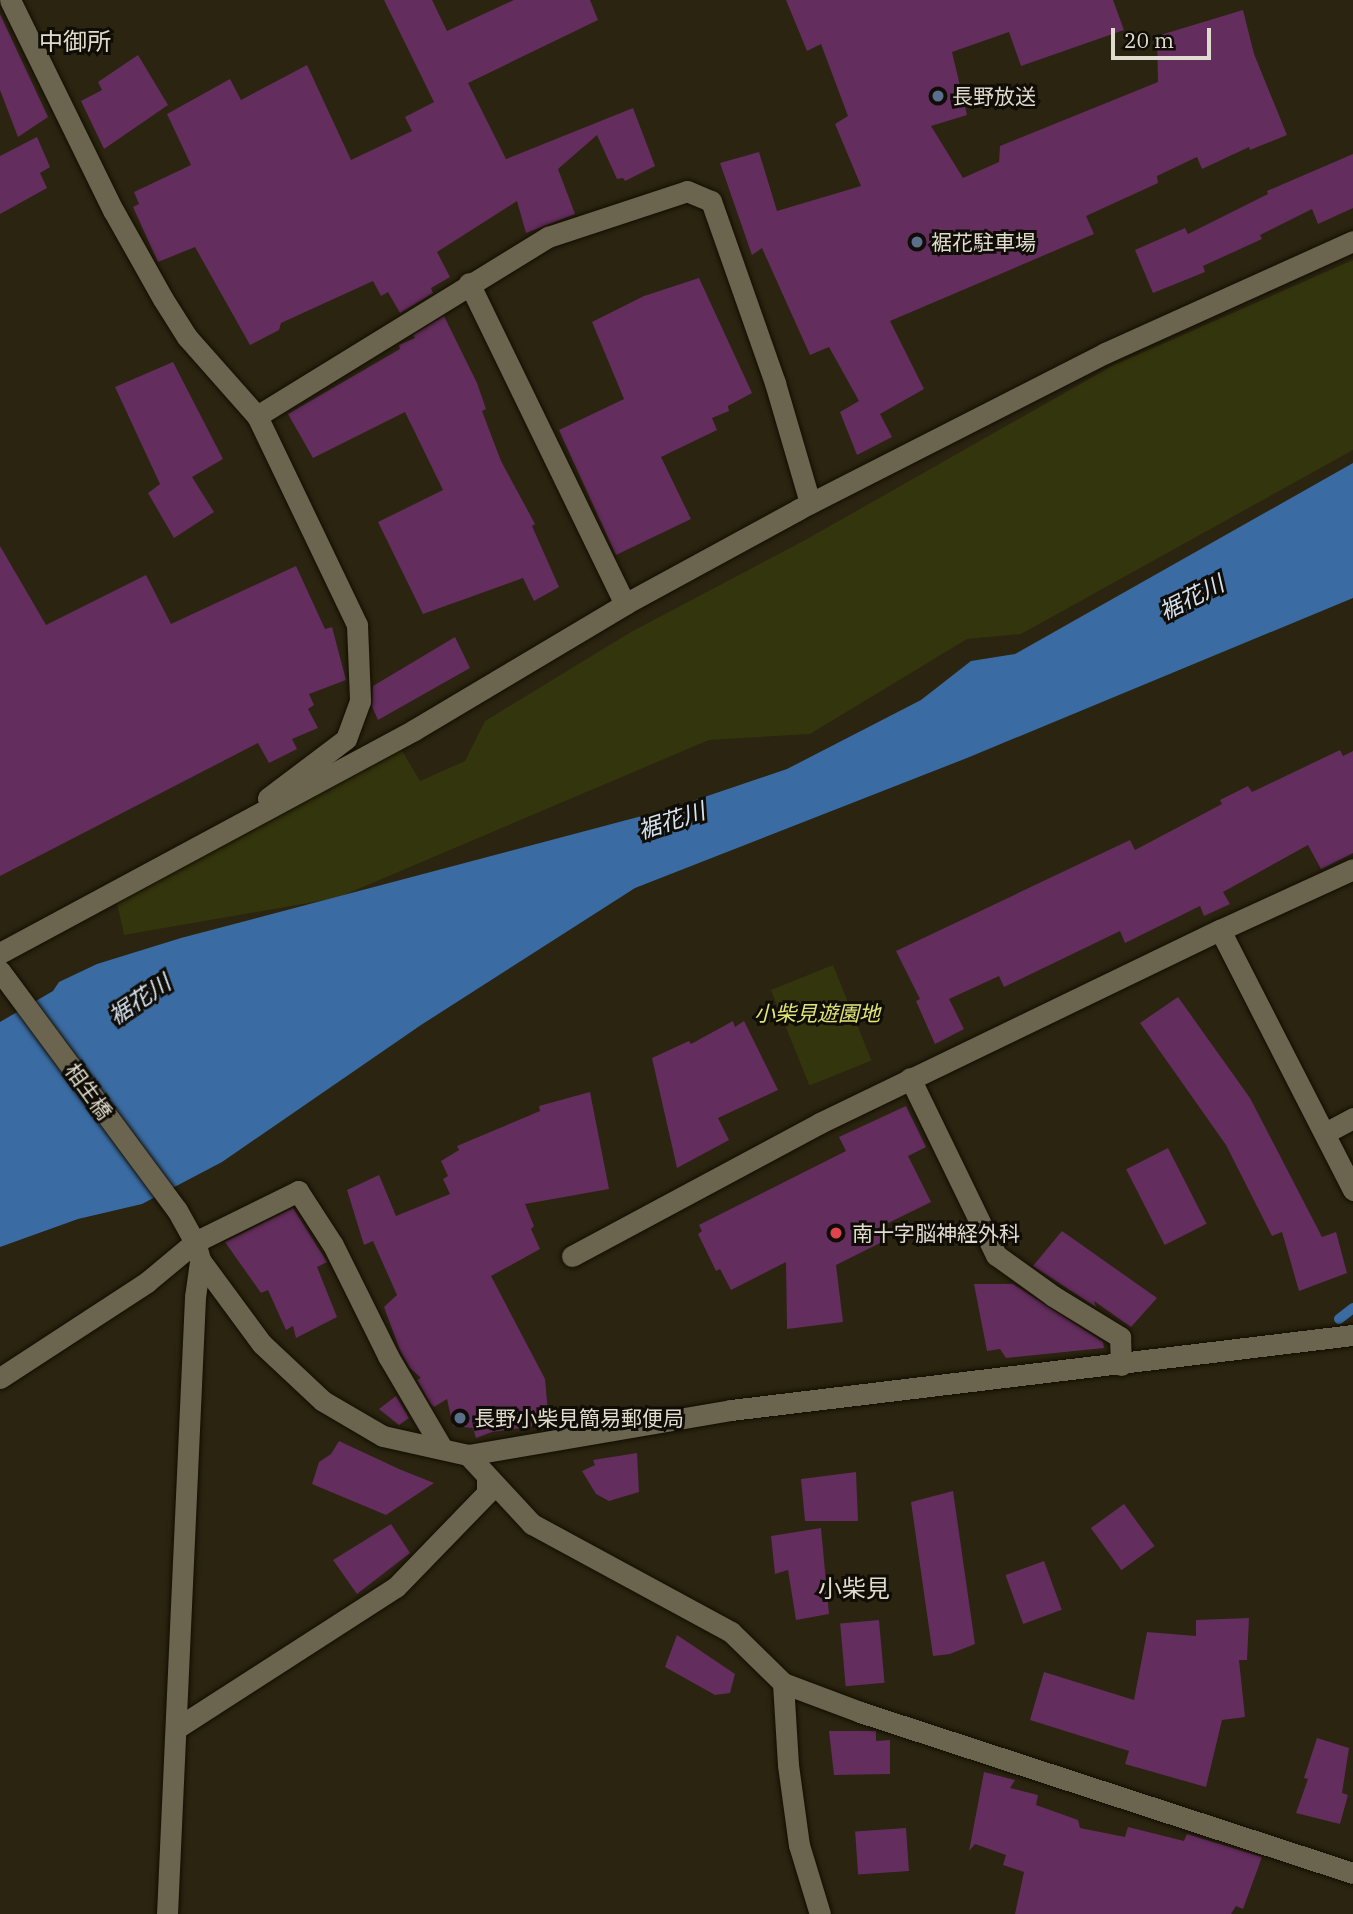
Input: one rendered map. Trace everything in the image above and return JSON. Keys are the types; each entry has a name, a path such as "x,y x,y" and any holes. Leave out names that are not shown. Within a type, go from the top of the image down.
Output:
{"street":[{"path":"10,0 113,210 163,299 187,337 257,416 357,625 360,701 346,739 211,840"},
{"path":"257,416 469,283 548,237 687,191 711,201 775,383 810,503"},
{"path":"0,953 414,730 625,604 810,503 1105,353 1353,241"},
{"path":"469,283 625,604"},
{"path":"572,1255 910,1079 1353,869"},
{"path":"1220,930 1353,1190"},
{"name":"相生橋","path":"5,977 177,1210 197,1251 262,1344 323,1401 383,1436 468,1455"},
{"path":"910,1079 996,1255 1053,1296 1120,1337 1121,1365"},
{"path":"1325,1133 1353,1118"},
{"path":"0,1378 147,1282 298,1191 333,1245 388,1356 442,1448"},
{"path":"167,1914 197,1251"},
{"path":"468,1455 731,1410 1353,1335"},
{"path":"468,1455 532,1524 731,1632 783,1684 860,1712 1353,1873"},
{"path":"177,1728 396,1587 487,1493 487,1477"},
{"path":"783,1684 788,1765 799,1845 820,1914"}],"green space":[{"path":"1353,260 1353,450 1021,634 967,639 810,734 709,740 337,898 124,935 117,903 401,749 420,781 465,761 485,721 631,632 807,539 1112,366"},
{"name":"小柴見遊園地","path":"833,965 872,1060 809,1086 771,990"}],"water":[{"name":"裾花川","path":"1353,463 1353,598 967,758 635,888 421,1025 222,1162 142,1204 78,1219 0,1247 0,1022 53,991 59,982 97,964 181,938 672,808 787,769 921,700 971,661 1015,654"}],"building":[{"path":"384,0 432,0 447,31 514,0 590,0 598,20 468,83 506,159 633,108 655,166 625,181 623,178 617,179 597,135 558,169 575,214 526,233 517,201 437,252 450,277 431,288 433,293 400,313 388,292 381,296 373,281 281,323 279,330 250,345 195,247 158,262 133,207 139,204 134,192 191,165 167,114 230,79 241,100 307,65 351,160 412,131 405,117 434,102"},
{"path":"786,0 1113,0 1124,30 1021,66 1009,32 952,52 967,115 931,126 963,178 999,162 1000,146 1158,82 1157,36 1243,10 1254,54 1287,135 1250,150 1249,147 1202,169 1197,157 1157,176 1158,183 1086,216 1094,234 890,321 924,389 880,414 892,437 857,455 840,412 859,401 829,347 810,355 762,248 752,255 720,163 759,152 777,211 861,186 835,124 848,116 821,44 807,51"},
{"path":"0,14 48,117 18,137 0,90"},
{"path":"138,55 168,105 104,149 81,101 102,90 98,82"},
{"path":"37,137 50,167 40,173 47,188 0,214 0,156"},
{"path":"1353,154 1353,208 1318,224 1312,209 1260,235 1262,239 1203,266 1205,272 1153,293 1135,250 1185,228 1188,234 1268,194 1267,191"},
{"path":"699,278 752,393 728,406 729,411 712,418 717,430 661,457 691,519 616,555 559,430 624,399 592,322 644,296"},
{"path":"444,316 477,383 486,409 482,411 501,461 535,524 532,526 559,587 534,601 523,578 423,614 378,522 443,490 405,412 313,458 288,414 400,349 399,345 415,338 413,335"},
{"path":"173,362 223,459 192,477 214,512 174,538 148,493 160,484 115,387"},
{"path":"0,546 46,625 146,575 171,624 296,566 325,629 332,627 346,680 309,694 314,705 308,709 318,728 292,739 297,749 269,763 258,743 0,876"},
{"path":"455,637 470,668 378,720 372,706 373,686"},
{"path":"1340,750 1343,756 1353,751 1353,853 1321,869 1308,845 1223,892 1230,904 1204,916 1200,906 1125,943 1120,931 1004,987 999,976 949,999 964,1029 935,1044 916,1001 920,999 896,951 1130,840 1135,850 1222,804 1220,800 1248,786 1252,792"},
{"path":"1178,997 1250,1098 1322,1237 1336,1232 1347,1273 1299,1291 1282,1232 1272,1236 1226,1145 1140,1023"},
{"path":"733,1021 735,1027 744,1021 778,1090 718,1118 729,1140 677,1168 652,1058 689,1041 691,1044"},
{"path":"590,1092 609,1189 525,1204 534,1226 531,1229 540,1249 491,1276 545,1379 549,1424 492,1432 476,1438 473,1428 453,1426 447,1399 434,1407 431,1404 417,1380 421,1378 410,1368 400,1350 384,1307 397,1295 373,1241 364,1245 347,1190 379,1175 396,1216 450,1194 443,1179 448,1176 441,1161 459,1150 457,1146 540,1111 539,1106"},
{"path":"906,1106 926,1147 908,1156 931,1202 878,1228 884,1241 836,1265 843,1322 787,1329 786,1262 731,1290 720,1269 716,1271 698,1234 702,1231 699,1225 846,1151 839,1137"},
{"path":"1168,1148 1207,1224 1165,1245 1126,1169"},
{"path":"293,1208 327,1262 317,1267 337,1317 296,1338 293,1326 286,1330 268,1290 261,1293 225,1242"},
{"path":"1062,1231 1157,1298 1131,1327 1094,1301 1096,1307 1033,1266"},
{"path":"974,1284 1013,1284 1103,1342 1104,1348 1006,1358 1000,1349 987,1351"},
{"path":"396,1396 409,1418 399,1425 379,1409"},
{"path":"339,1441 434,1483 386,1515 312,1484 319,1462 331,1454"},
{"path":"637,1453 639,1492 609,1501 596,1494 582,1471 595,1465 593,1460"},
{"path":"856,1472 858,1521 805,1521 801,1479"},
{"path":"953,1491 975,1644 950,1654 933,1656 911,1502"},
{"path":"1124,1504 1155,1546 1121,1570 1091,1528"},
{"path":"391,1524 410,1553 357,1594 333,1560"},
{"path":"821,1528 829,1614 796,1620 788,1570 775,1574 771,1536"},
{"path":"1044,1561 1062,1610 1023,1624 1005,1575"},
{"path":"1249,1618 1247,1660 1239,1660 1245,1717 1222,1720 1206,1787 1125,1764 1129,1751 1030,1720 1044,1672 1134,1700 1147,1632 1196,1636 1196,1620"},
{"path":"879,1620 884,1683 846,1686 840,1623"},
{"path":"677,1635 735,1674 730,1693 715,1695 665,1667"},
{"path":"829,1731 876,1731 876,1741 890,1740 890,1774 834,1775"},
{"path":"1317,1738 1349,1748 1342,1793 1348,1795 1340,1824 1296,1813 1308,1779 1304,1778"},
{"path":"984,1772 1015,1780 1010,1788 1038,1795 1036,1805 1078,1820 1080,1828 1125,1837 1128,1827 1184,1841 1187,1834 1262,1857 1243,1909 1236,1906 1231,1914 1015,1914 1024,1872 1003,1865 1006,1855 975,1844 969,1851"},
{"path":"906,1828 909,1871 858,1874 855,1832"}],"waterway":[{"path":"1339,1319 1353,1308"}],"place":[{"name":"長野放送","path":"938,96"},
{"name":"裾花駐車場","path":"917,242"},
{"name":"南十字脳神経外科","path":"836,1233"},
{"name":"長野小柴見簡易郵便局","path":"460,1418"}],"district":[{"name":"中御所","path":"75,42"},
{"name":"小柴見","path":"854,1589"}]}
